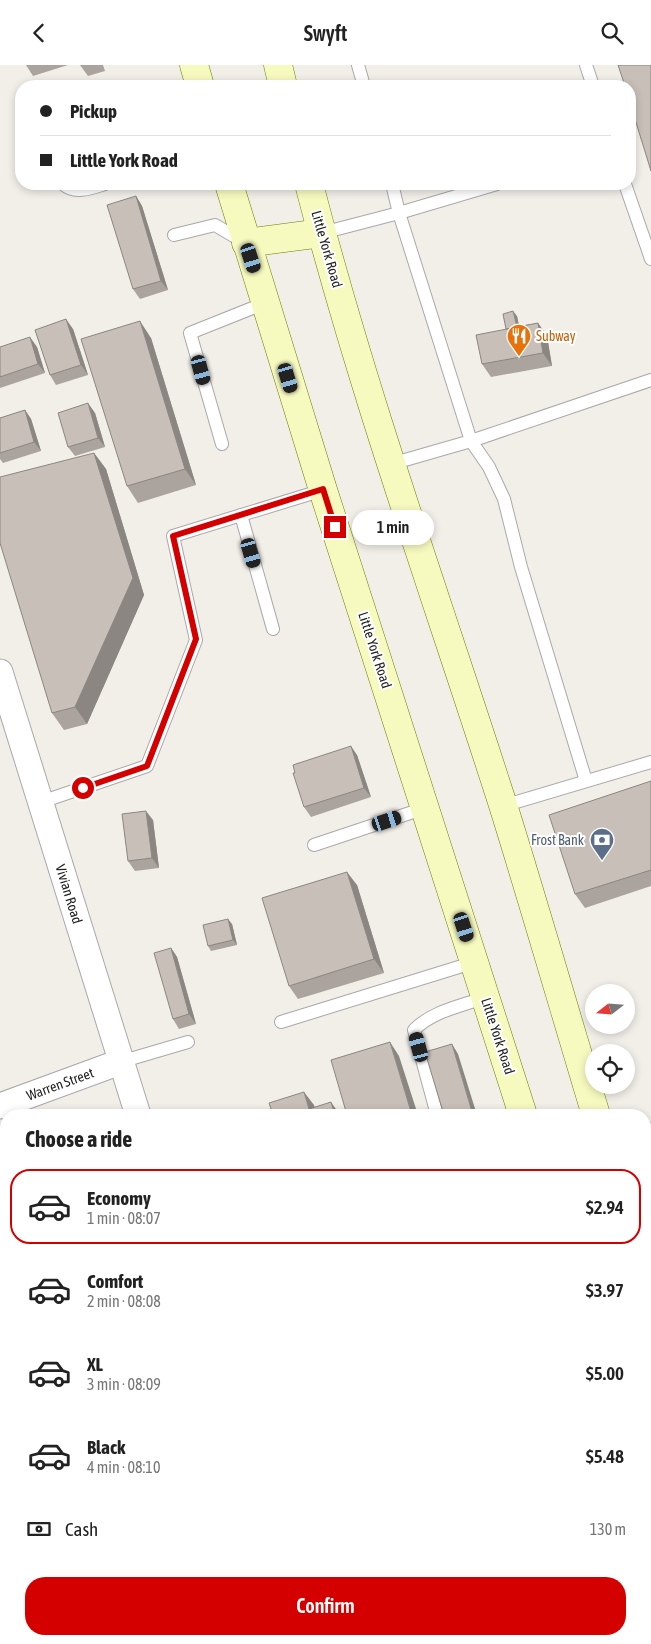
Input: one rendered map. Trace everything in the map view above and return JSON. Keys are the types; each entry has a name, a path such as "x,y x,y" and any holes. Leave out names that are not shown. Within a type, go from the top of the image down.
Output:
{"main road":[{"path":"278,65 282,80"},
{"name":"Little York Road","path":"231,190 323,489 521,1109"},
{"name":"Little York Road","path":"311,190 391,464 503,806 594,1109"},
{"path":"246,243 322,233"}],"street":[{"name":"Vivian Road","path":"0,672 136,1109"},
{"name":"Warren Street","path":"0,1106 120,1062"}],"lane":[{"path":"358,65 362,80"},
{"path":"586,65 591,80"},
{"path":"393,190 398,213 471,441 490,467 504,499 520,567 586,781"},
{"path":"322,233 477,190"},
{"path":"627,190 651,259"},
{"path":"174,235 215,225 246,243"},
{"path":"222,445 190,333 265,303"},
{"path":"391,464 471,441 651,380"},
{"path":"41,801 147,766 196,639 173,536 323,489"},
{"path":"241,515 273,629"},
{"path":"503,806 651,762"},
{"path":"314,845 425,808"},
{"path":"281,1023 475,962"},
{"path":"435,1109 414,1030 422,1022 442,1012 486,997"},
{"path":"120,1062 188,1042"}],"building":[{"path":"618,65 651,65 651,171 636,122 636,80 623,80"},
{"path":"136,196 161,281 133,289 107,205"},
{"path":"513,311 517,327 506,329 503,314"},
{"path":"66,319 81,365 50,375 35,330"},
{"path":"140,321 185,469 127,486 81,339"},
{"path":"538,323 543,353 482,364 476,335"},
{"path":"30,337 38,364 0,377 0,347"},
{"path":"88,403 98,438 68,447 58,413"},
{"path":"25,410 34,442 0,453 0,418"},
{"path":"94,453 133,578 75,707 52,713 0,543 0,477"},
{"path":"351,746 364,788 304,807 293,773 295,773 293,765"},
{"path":"651,781 651,870 575,894 549,815"},
{"path":"146,811 152,858 128,861 122,814"},
{"path":"347,872 374,959 289,986 262,898"},
{"path":"228,919 233,940 208,946 203,925"},
{"path":"171,948 189,1014 173,1019 154,953"},
{"path":"390,1042 410,1109 345,1109 331,1060"},
{"path":"452,1044 471,1109 442,1109 425,1052"},
{"path":"304,1092 309,1109 271,1109 269,1103"},
{"path":"331,1102 333,1109 309,1109"}],"place":[{"name":"Subway","path":"519,357"},
{"name":"Frost Bank","path":"602,861"}],"route":[{"path":"83,788 147,766 196,639 173,536 323,489 335,527"}]}
